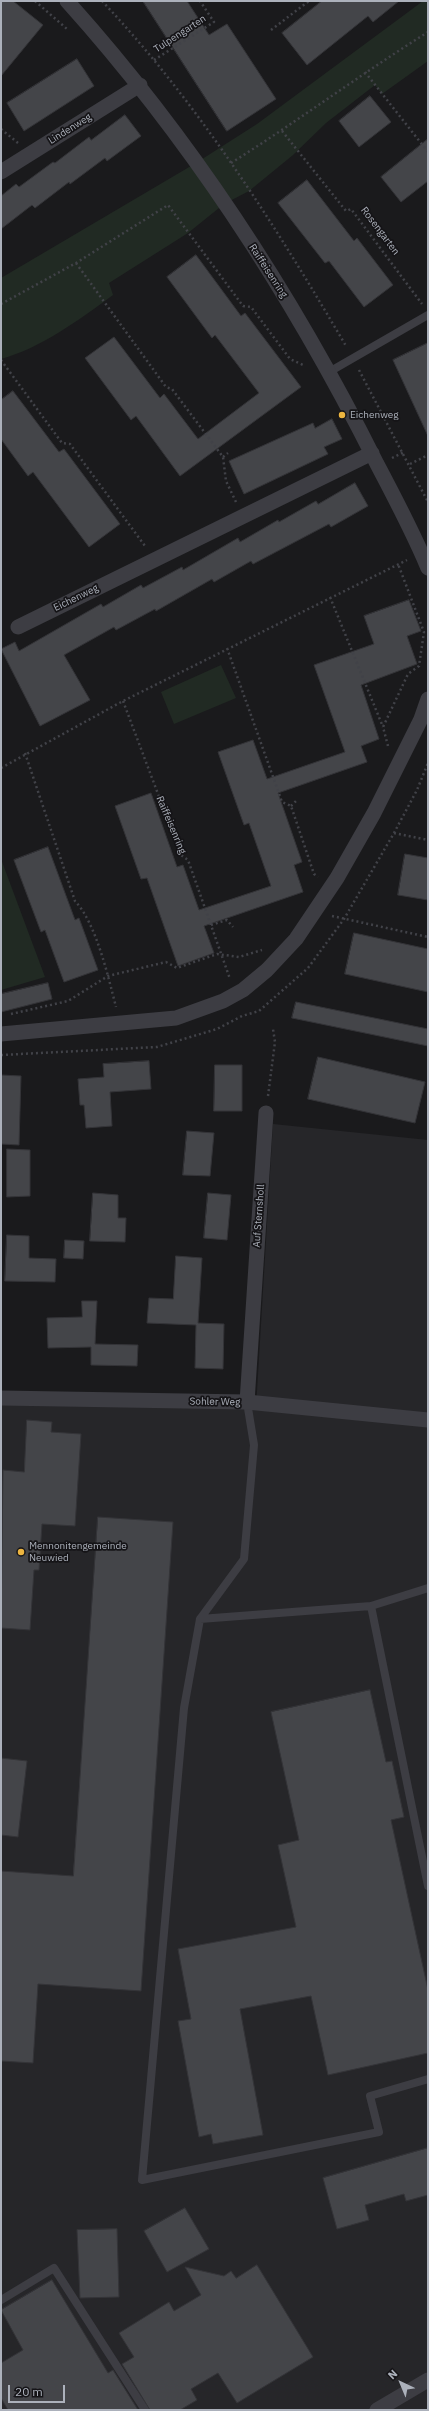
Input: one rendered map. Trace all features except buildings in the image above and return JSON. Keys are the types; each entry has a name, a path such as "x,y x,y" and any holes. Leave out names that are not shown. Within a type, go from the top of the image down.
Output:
{"street":[{"name":"Raiffeisenring","path":"67,1 140,86 233,216 301,322 372,453 422,552 428,568"},
{"name":"Lindenweg","path":"1,172 140,86"},
{"name":"Eichenweg","path":"18,627 372,453"},
{"path":"1,1034 176,1018 223,1001 267,970 296,938 337,878 374,813 421,719 428,699"},
{"name":"Auf Sternsholl","path":"247,1402 266,1113"},
{"name":"Sohler Weg","path":"1,1398 247,1402 428,1420"},
{"path":"376,2410 428,2380"}],"lane":[{"path":"329,372 426,316"},
{"path":"247,1402 254,1445 244,1558 200,1619 184,1708 142,2180 379,2132 370,2096 428,2079"},
{"path":"200,1619 371,1606 428,1588"},
{"path":"371,1606 428,1886"},
{"path":"1,2300 54,2268 144,2410"}],"path":[{"path":"35,1 69,31"},
{"path":"102,1 173,82 231,163 308,280 353,358 404,452 428,502"},
{"name":"Tulpengarten","path":"154,60 214,22 200,1"},
{"path":"271,30 309,1"},
{"path":"231,163 282,130 365,72 428,32"},
{"path":"365,72 428,152"},
{"name":"Rosengarten","path":"282,130 346,211 351,209 422,303 426,316"},
{"path":"1,304 76,263 168,205 243,306 251,307 290,359 302,364 306,370"},
{"path":"76,263 166,387 172,389 223,457 226,481 243,516"},
{"path":"1,360 62,443 70,444 155,560"},
{"path":"392,458 404,452"},
{"path":"223,457 228,453"},
{"path":"410,464 428,455"},
{"path":"1,768 25,753 123,701 422,552"},
{"path":"383,727 408,674 420,666 424,632 398,564"},
{"path":"330,597 383,727 389,750"},
{"path":"227,648 282,802 291,806 314,874 320,878"},
{"name":"Raiffeisenring","path":"123,701 181,855 188,860 235,994"},
{"path":"25,753 75,901 85,912 108,976 120,1023"},
{"path":"1,1055 157,1047 217,1029 242,1016 259,1012 308,968 344,919 394,833 417,790 428,763"},
{"path":"291,806 298,799"},
{"path":"394,833 428,840"},
{"path":"316,883 324,871"},
{"path":"314,913 428,937"},
{"path":"211,924 227,920 233,927"},
{"path":"8,1015 68,1001 108,976 166,962 176,968 217,954 239,957 269,948"},
{"path":"266,1113 275,1042 273,1029"}],"shaded area":[{"path":"423,1 428,1 428,61 382,94 375,85 326,123 293,155 249,191 224,204 188,233 109,283 113,295 87,314 45,341 1,359 1,278 196,163 257,124"},
{"path":"221,665 236,698 174,724 161,692"},
{"path":"1,859 45,977 1,990"},
{"path":"273,1124 428,1140 428,2410 1,2410 1,1399 256,1408"}],"place":[{"name":"Eichenweg","path":"342,415"},
{"name":"Mennonitengemeinde Neuwied","path":"21,1552"}]}
